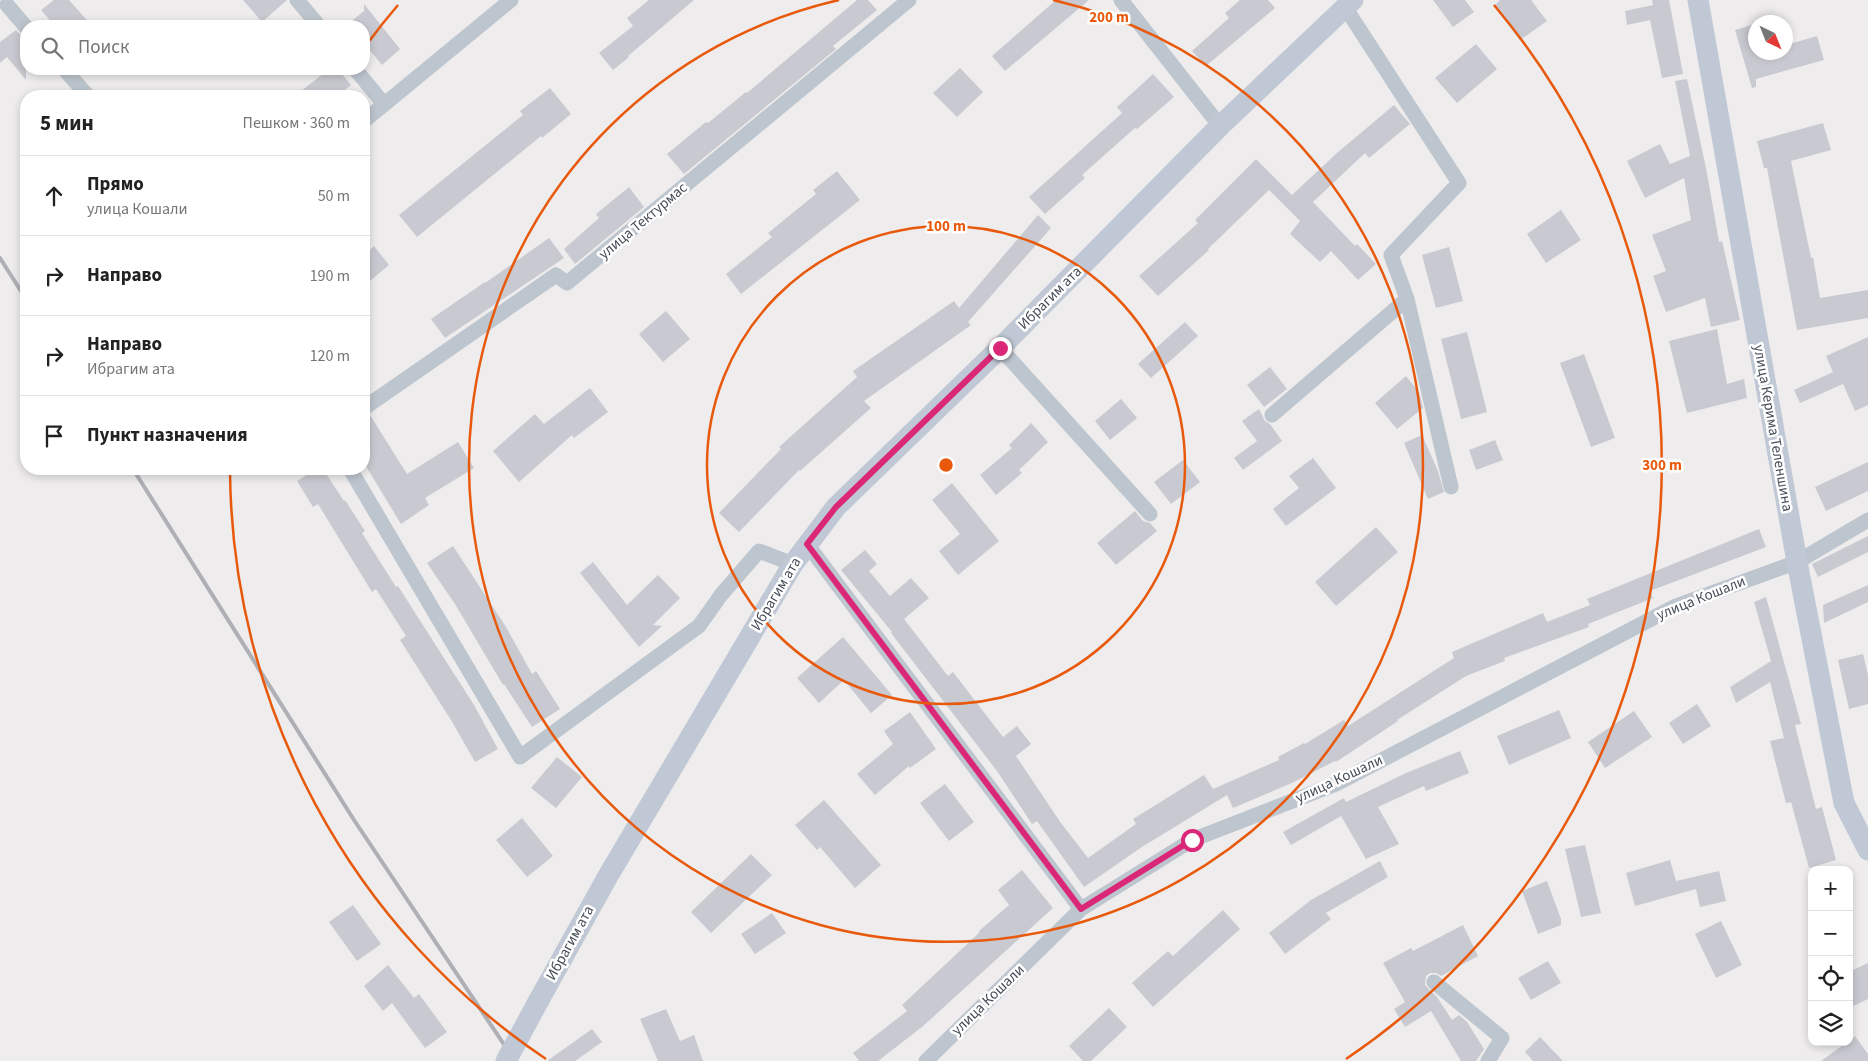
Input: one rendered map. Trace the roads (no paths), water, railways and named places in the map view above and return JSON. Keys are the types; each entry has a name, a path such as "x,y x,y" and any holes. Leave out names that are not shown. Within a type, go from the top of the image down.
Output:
{"street":[{"path":"297,0 314,20"},
{"path":"370,115 511,0"},
{"name":"улица Тектурмас","path":"370,404 556,275 568,283 910,0"},
{"path":"1121,0 1220,126"},
{"name":"улица Керима Теленшина","path":"1698,0 1797,562 1844,803 1868,850"},
{"path":"1349,4 1459,183 1391,255 1407,299 1451,487"},
{"name":"Ибрагим ата","path":"506,1061 608,876 793,564 836,507 1000,348 1220,126 1349,4"},
{"path":"7,5 20,20"},
{"path":"69,75 83,90"},
{"path":"360,75 384,104"},
{"path":"1272,415 1407,299"},
{"path":"1000,348 1150,514"},
{"path":"354,475 520,757 699,626 720,595 759,551 793,564"},
{"name":"улица Кошали","path":"926,1061 1081,909 1192,840 1336,784 1676,606 1797,562 1868,520"},
{"path":"807,544 1081,909"},
{"path":"1434,982 1502,1038 1488,1061"}],"railway":[{"path":"0,258 20,290"},
{"path":"137,475 354,820 515,1061"}]}
